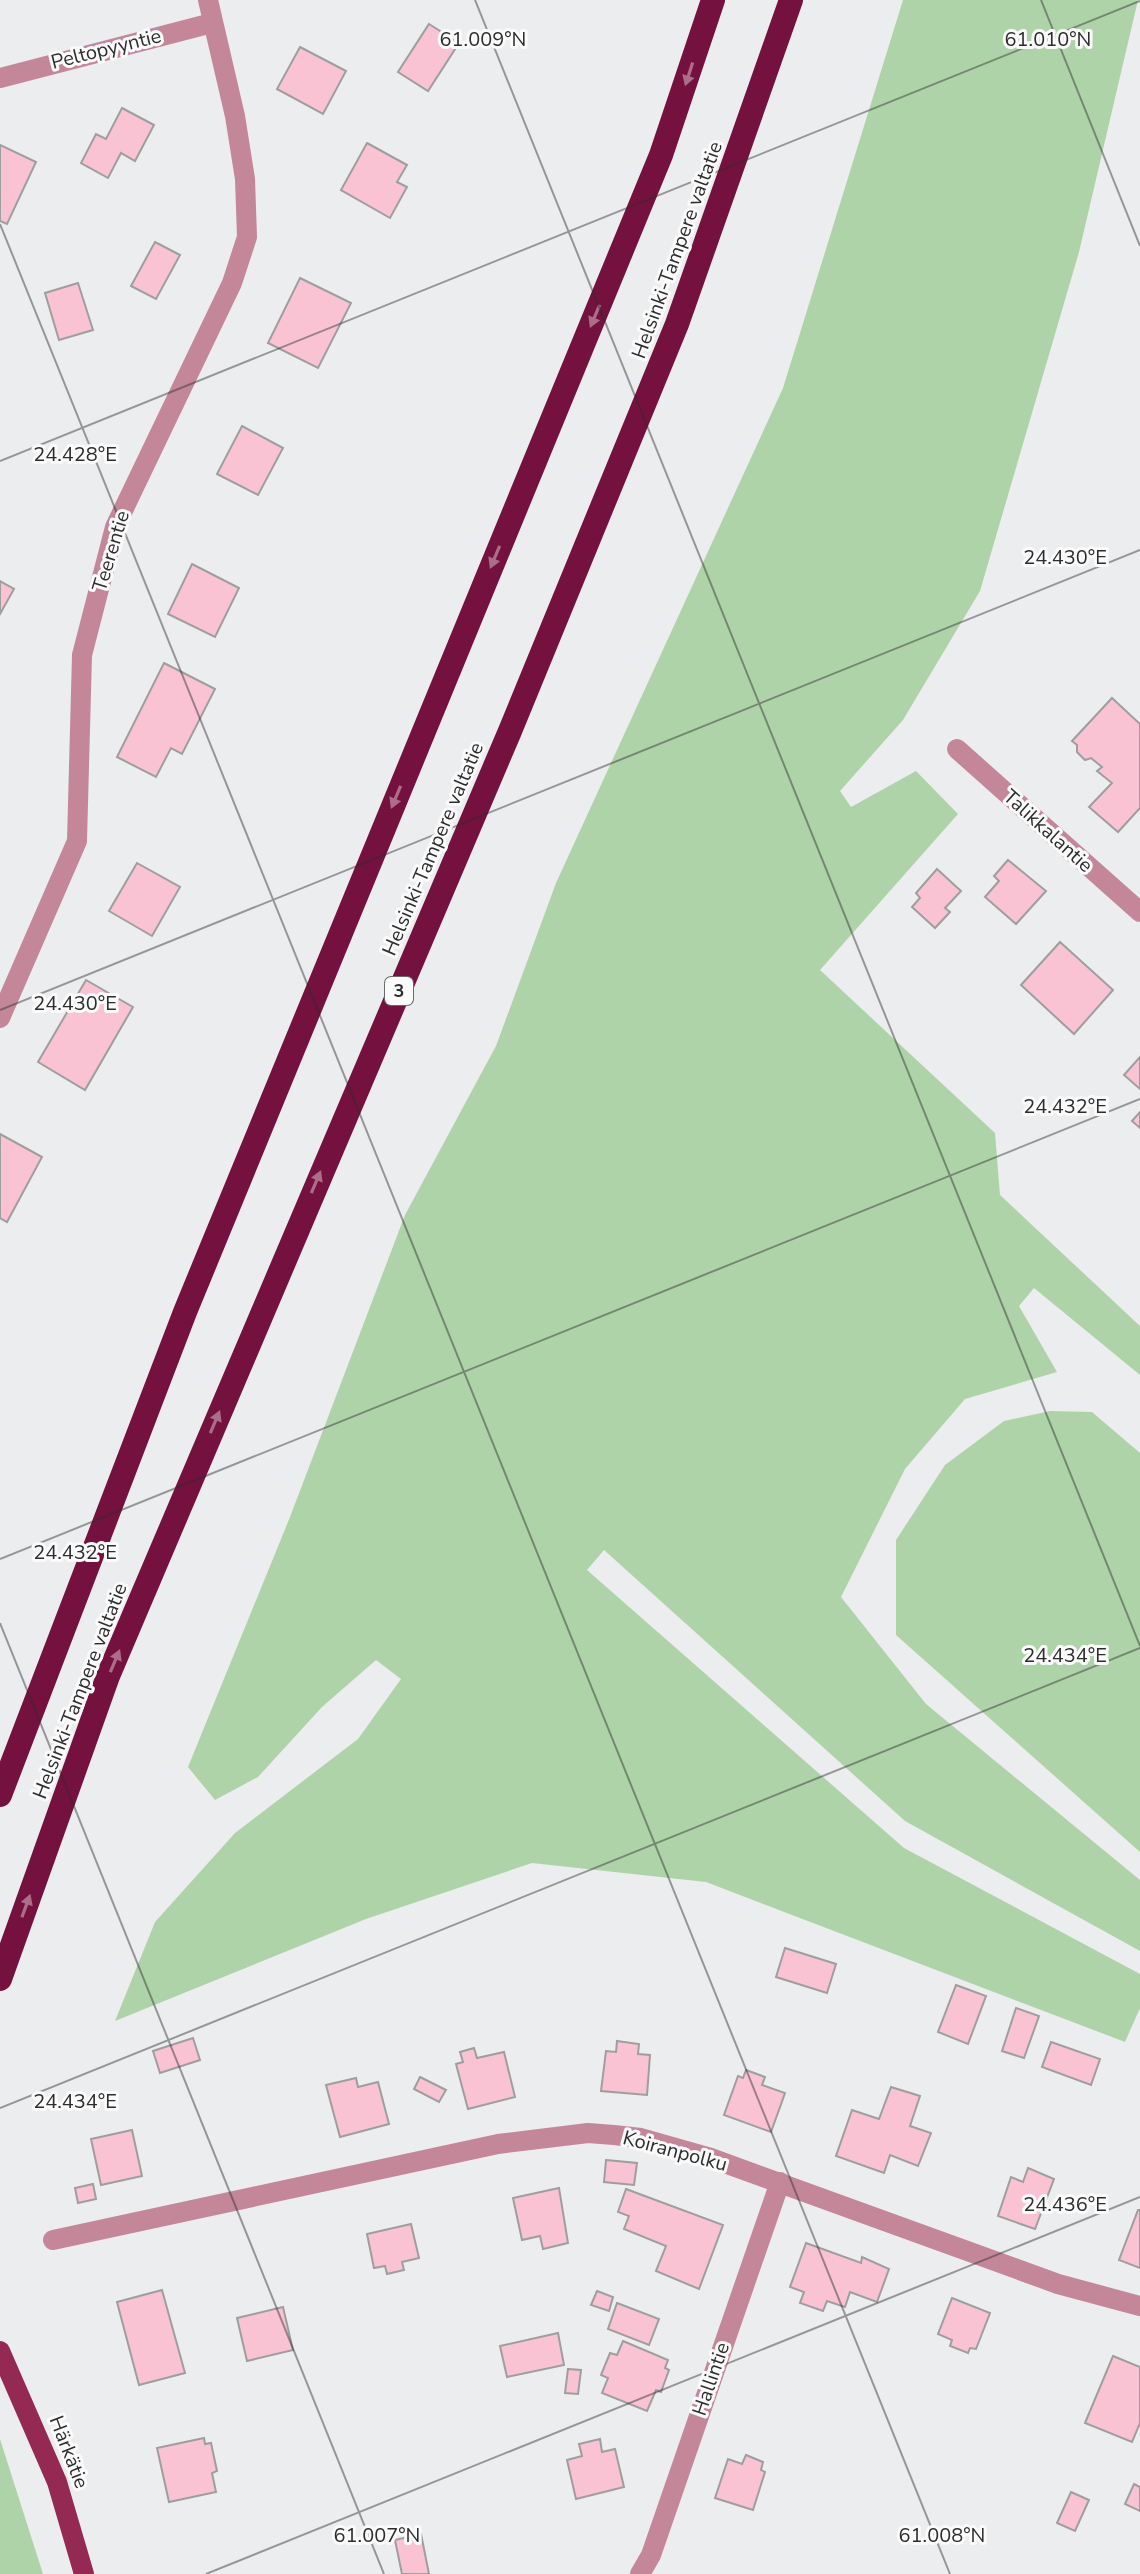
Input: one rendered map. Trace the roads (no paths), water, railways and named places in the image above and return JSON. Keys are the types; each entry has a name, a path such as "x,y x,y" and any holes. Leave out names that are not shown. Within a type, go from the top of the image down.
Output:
{"highway":[{"name":"Helsinki-Tampere valtatie","path":"0,1795 185,1312 661,155 713,0"},
{"name":"Helsinki-Tampere valtatie","path":"0,1979 108,1676 510,731 677,324 791,0"}],"main road":[{"name":"Härkätie","path":"0,2351 57,2482 84,2574"}],"street":[{"name":"Teerentie","path":"0,1018 77,841 82,655 115,527 232,283 247,237 245,179 238,132 208,0"},
{"name":"Peltopyyntie","path":"0,78 212,23"},
{"name":"Talikkalantie","path":"957,749 1140,912"},
{"name":"Koiranpolku","path":"53,2240 408,2161 498,2144 588,2133 641,2138 780,2182 1058,2284 1140,2306"},
{"name":"Hallintie","path":"640,2574 651,2555 780,2182"}]}
